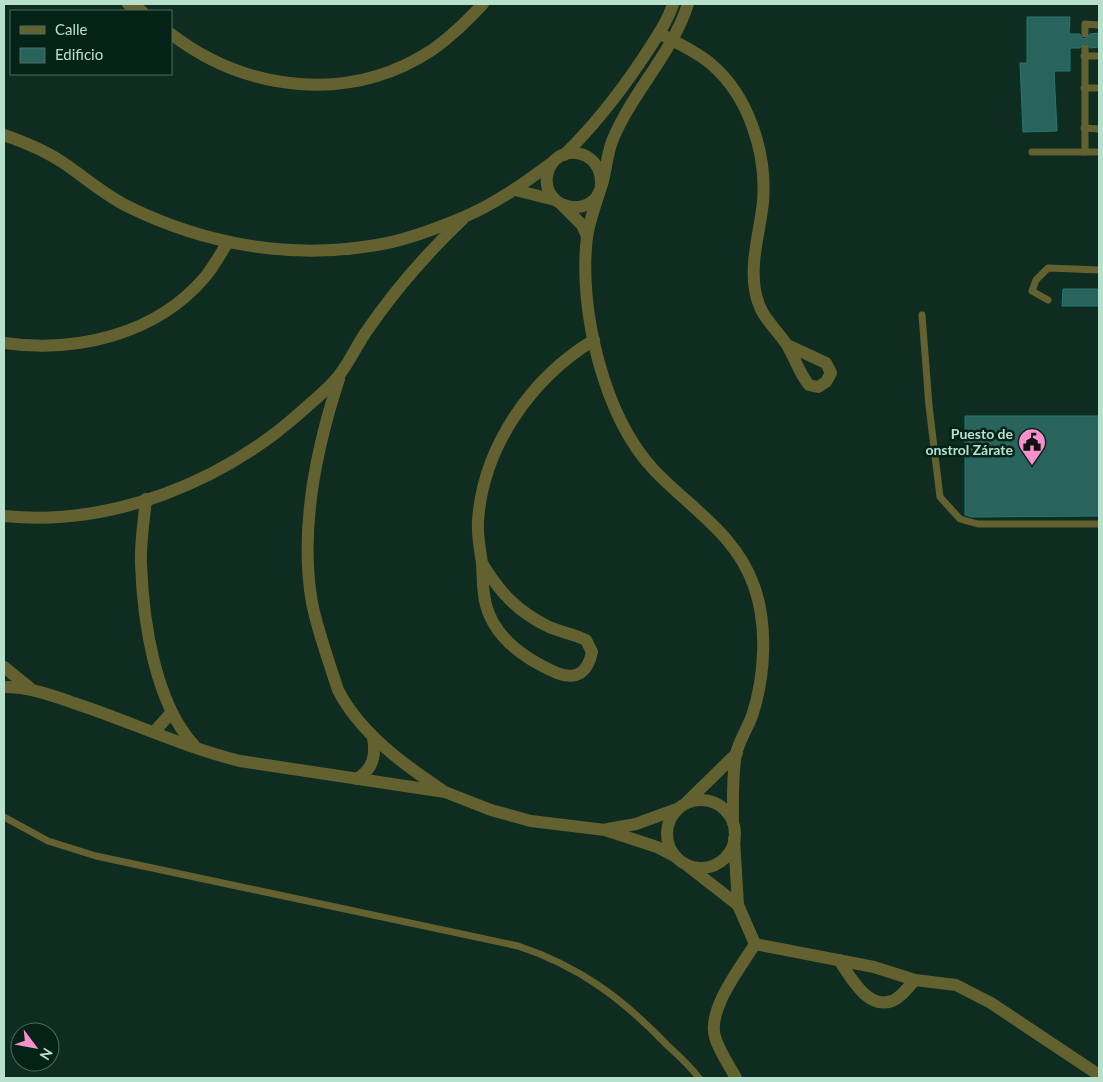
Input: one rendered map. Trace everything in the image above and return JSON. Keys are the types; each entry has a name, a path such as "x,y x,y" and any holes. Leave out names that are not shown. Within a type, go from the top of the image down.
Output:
{"street":[{"path":"128,4 140,10"},
{"path":"172,35 212,62 237,71 285,82 327,84 367,78 414,60 450,36 483,4"},
{"path":"4,135 40,149 62,162 95,188 130,208 193,233 260,248 332,250 371,246 466,216 515,190 559,158 588,132 618,96 659,33 673,4"},
{"path":"688,4 673,41 618,127 609,148 587,236 587,278 594,340 607,391 627,433 655,471 721,530 744,564 754,584 759,602 762,624 760,679 752,715 736,753 733,822 738,905 755,944"},
{"path":"659,33 712,64 728,82 752,126 763,172 763,202 756,247 755,287 767,322 787,345"},
{"path":"515,190 559,202 579,207 594,200 600,189 600,168 588,156 572,153 559,158 547,176 547,185 559,202 582,225 587,236"},
{"path":"4,516 27,518 76,515 114,509 192,484 244,456 280,431 340,374 366,332 394,293 432,249 466,216"},
{"path":"420,232 432,249"},
{"path":"4,342 48,346 80,344 102,340 129,330 154,318 181,298 204,277 228,242"},
{"path":"482,563 504,596 513,604 550,627 586,640 592,652 589,666 576,675 563,675 544,667 516,650 495,625 486,605 478,524 480,500 489,469 499,444 511,422 539,384 571,354 594,340"},
{"path":"340,374 318,456 310,505 308,563 312,604 338,690 345,703 373,736 416,773 445,792 491,810 531,821 605,830 657,847 680,860 738,905"},
{"path":"310,404 328,416"},
{"path":"146,499 141,563 146,622 158,673 171,713 180,731 196,748"},
{"path":"4,667 22,683 34,690 196,748 240,761 445,792"},
{"path":"4,687 34,690"},
{"path":"154,732 171,713"},
{"path":"357,779 366,773 374,761 373,736"},
{"path":"734,839 731,849 715,864 700,867 680,860 667,839 667,828 682,806 736,753"},
{"path":"605,830 636,824 696,800 714,802 722,808 733,822"},
{"path":"755,944 839,960 915,980 940,981 968,990 1076,1058 1099,1075"},
{"path":"736,1078 715,1037 713,1022 719,1004 755,944"},
{"path":"839,960 860,991 882,1002 892,1001 915,980"},
{"path":"1076,1058 1099,1064"}],"lane":[{"path":"1085,34 1085,24 1099,25"},
{"path":"1085,48 1085,152"},
{"path":"1084,56 1099,56"},
{"path":"1084,88 1099,88"},
{"path":"1084,128 1099,129"},
{"path":"1032,152 1099,152"},
{"path":"1048,300 1032,292 1036,280 1048,268 1099,270"},
{"path":"922,315 929,406 940,497 960,519 978,524 1099,524"},
{"path":"4,816 48,840 96,856 509,944 542,954 580,972 612,994 659,1036 699,1078"}],"building":[{"path":"1027,17 1070,17 1069,34 1080,34 1085,39 1090,34 1099,33 1099,47 1090,48 1085,43 1080,48 1070,48 1070,71 1054,71 1057,131 1023,132 1020,63 1027,63"},
{"path":"1063,289 1099,289 1099,306 1062,306"},
{"name":"Puesto de onstrol Zárate","path":"965,416 1099,416 1099,516 972,517 965,515"}],"place":[{"name":"Puesto de onstrol Zárate","path":"1032,466"}]}
